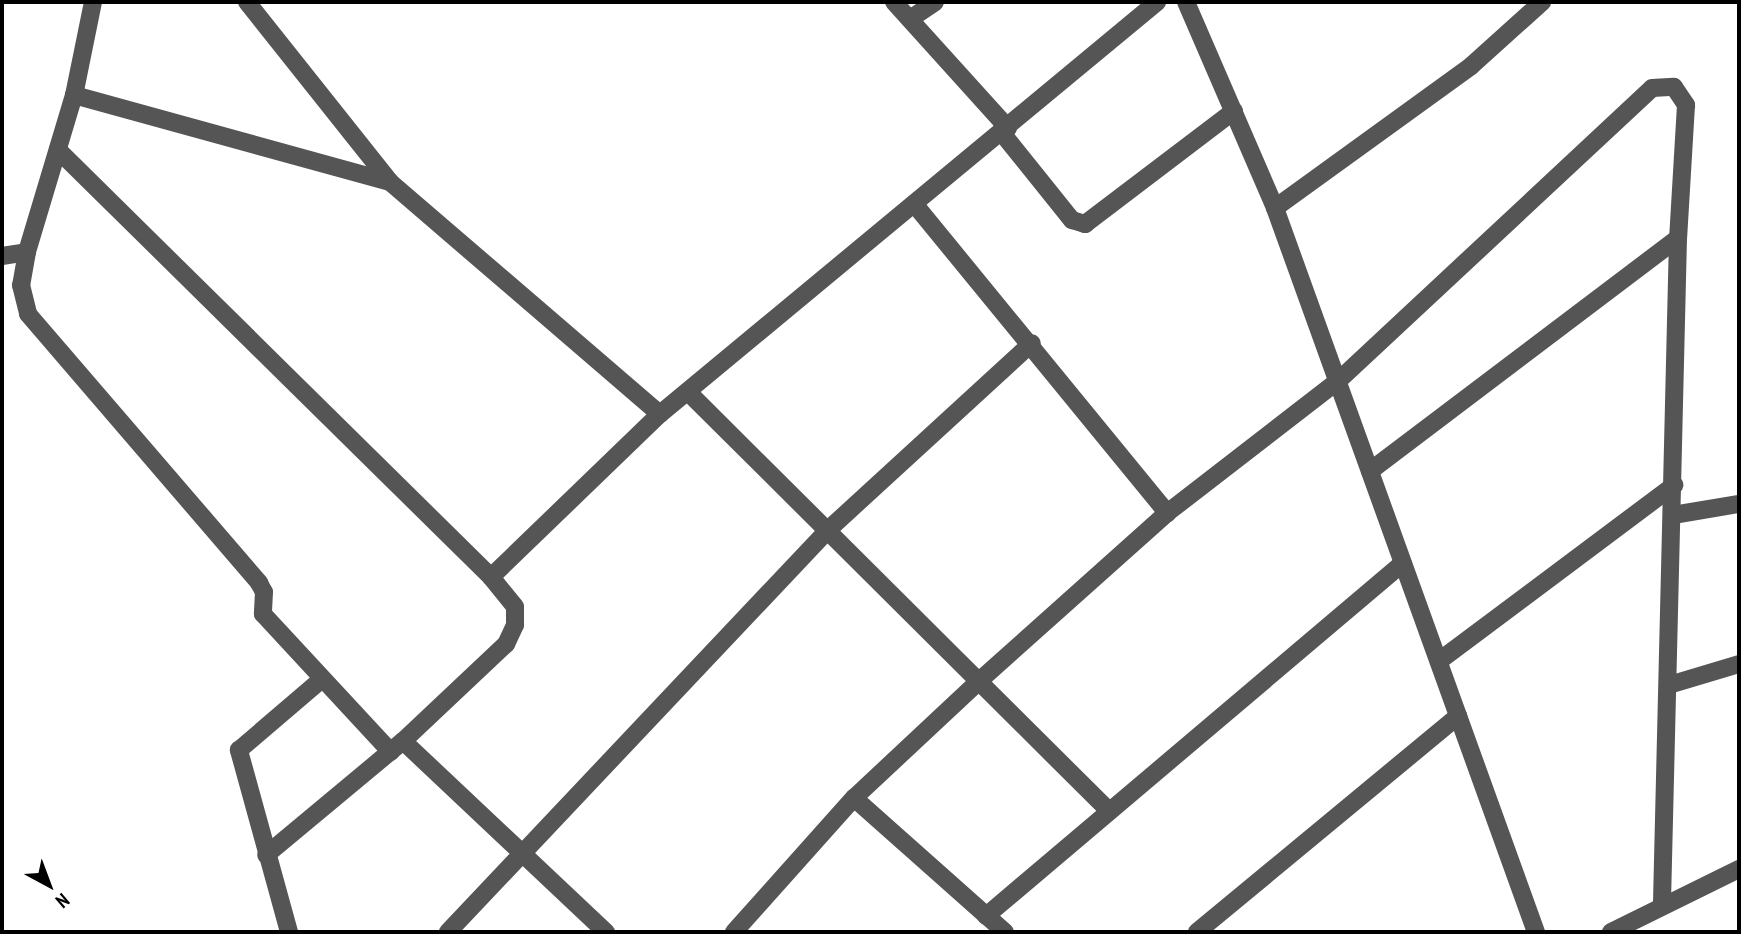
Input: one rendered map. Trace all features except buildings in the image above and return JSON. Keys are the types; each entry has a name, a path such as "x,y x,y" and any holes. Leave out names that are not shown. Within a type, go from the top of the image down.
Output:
{"street":[{"path":"93,2 74,95 27,252 21,285 29,314 259,583 264,592 263,614 322,679 397,747 525,855 606,932"},
{"path":"247,2 390,182 660,414"},
{"path":"894,2 1005,130 1072,220 1085,224 1234,110"},
{"path":"910,19 935,2"},
{"path":"491,577 660,414 916,206 1157,2"},
{"path":"1186,2 1275,208 1536,932"},
{"path":"1275,208 1471,66 1542,2"},
{"path":"734,932 854,798 978,682 1167,513 1338,382 1652,88 1674,87 1686,105 1678,238 1662,903"},
{"path":"74,95 390,182"},
{"path":"58,150 491,577 515,607 515,625 506,644 397,747 266,855"},
{"path":"916,206 1032,343 1167,513"},
{"path":"1370,471 1678,238"},
{"path":"2,256 27,252"},
{"path":"448,932 525,855 676,688 829,529 1032,343"},
{"path":"688,392 829,529 1109,811"},
{"path":"1439,661 1674,485"},
{"path":"1673,515 1739,504"},
{"path":"986,916 1404,563"},
{"path":"1668,685 1739,664"},
{"path":"289,932 239,750 322,679"},
{"path":"1197,932 1458,716"},
{"path":"854,798 1005,932"},
{"path":"1611,932 1662,903 1739,869"}]}
